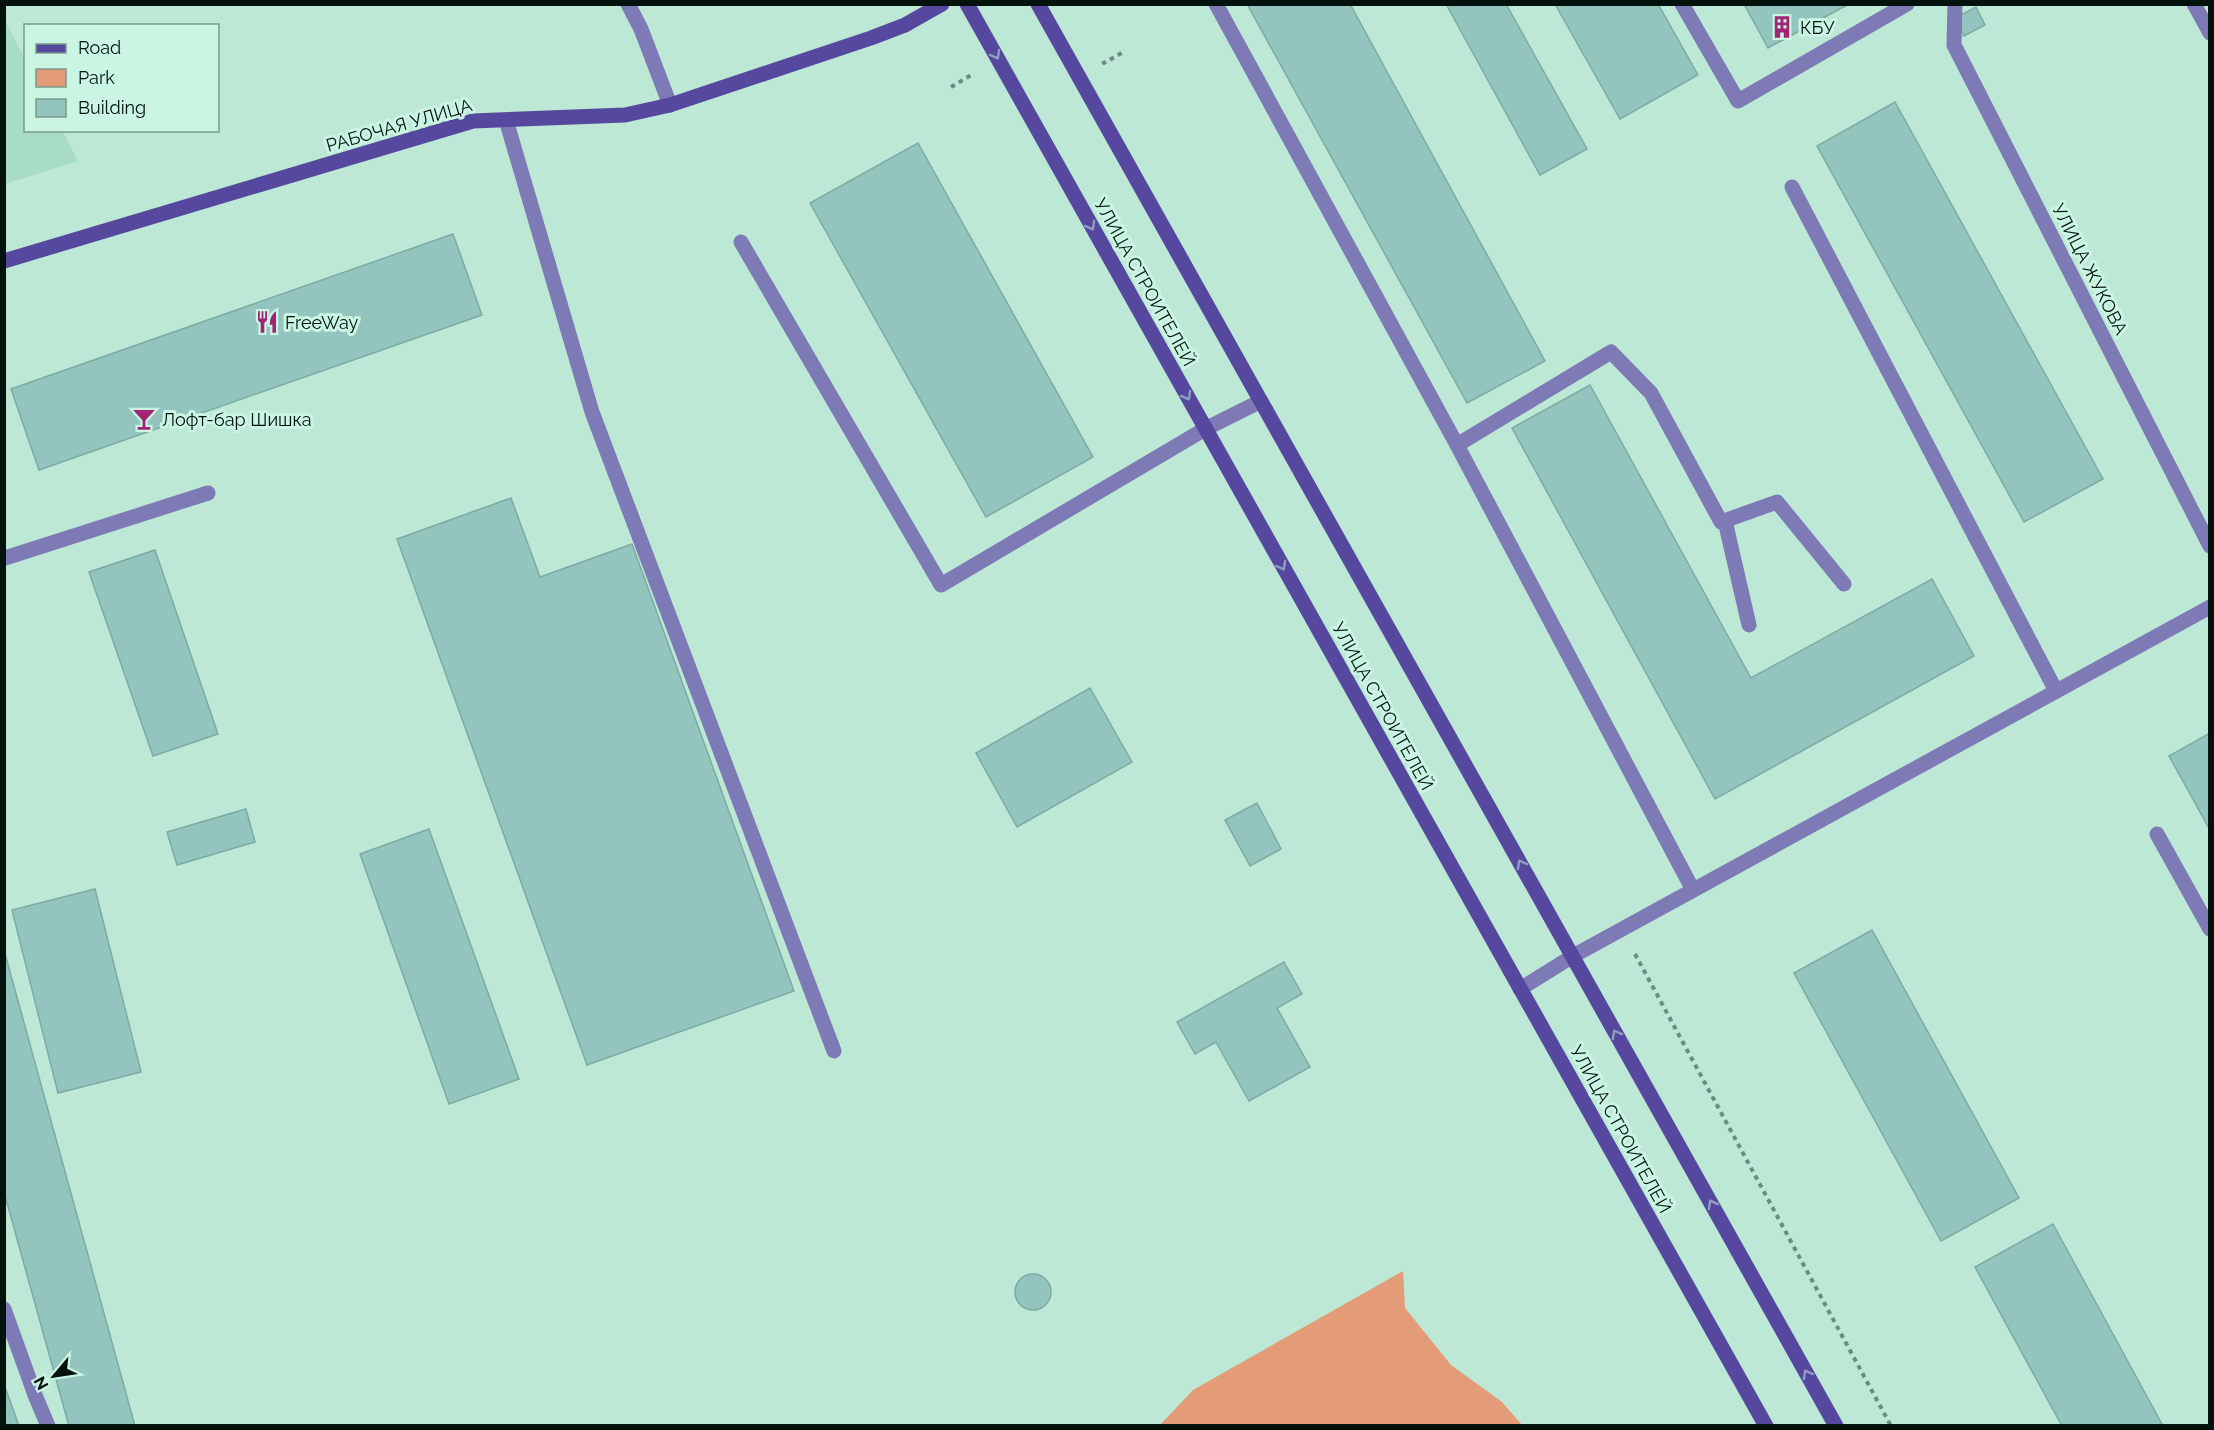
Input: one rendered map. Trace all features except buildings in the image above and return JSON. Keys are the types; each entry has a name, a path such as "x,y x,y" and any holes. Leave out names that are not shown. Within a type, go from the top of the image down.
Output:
{"street":[{"path":"628,4 641,29 670,105"},
{"name":"РАБОЧАЯ УЛИЦА","path":"4,261 473,121 625,115 670,105 871,38 905,25 942,4"},
{"name":"УЛИЦА СТРОИТЕЛЕЙ","path":"967,4 1766,1425"},
{"path":"1038,4 1836,1425"},
{"path":"1216,4 1457,445 1693,890"},
{"path":"1682,4 1738,101 1907,4"},
{"name":"УЛИЦА ЖУКОВА","path":"1955,4 1954,45 2210,546"},
{"path":"2194,4 2210,33"},
{"path":"506,120 592,412 834,1051"},
{"path":"1792,187 2056,691"},
{"path":"741,242 941,585 1205,429 1261,401"},
{"path":"1457,445 1611,352 1651,393 1721,522 1777,502 1844,584"},
{"path":"4,556 5,558 208,493"},
{"path":"1725,521 1749,625"},
{"path":"1520,989 1621,929 2210,607"},
{"path":"2157,834 2210,929"},
{"path":"4,1309 48,1425"}],"path":[{"path":"1621,929 1891,1425"}],"shaded area":[{"path":"4,19 24,57 24,132 64,132 78,161 5,184"}],"green space":[{"path":"1403,1271 1405,1308 1451,1365 1502,1402 1522,1425 1160,1425 1193,1390"}],"place":[{"name":"КБУ","path":"1782,27"},
{"name":"FreeWay","path":"267,322"},
{"name":"Лофт-бар Шишка","path":"144,419"}]}
